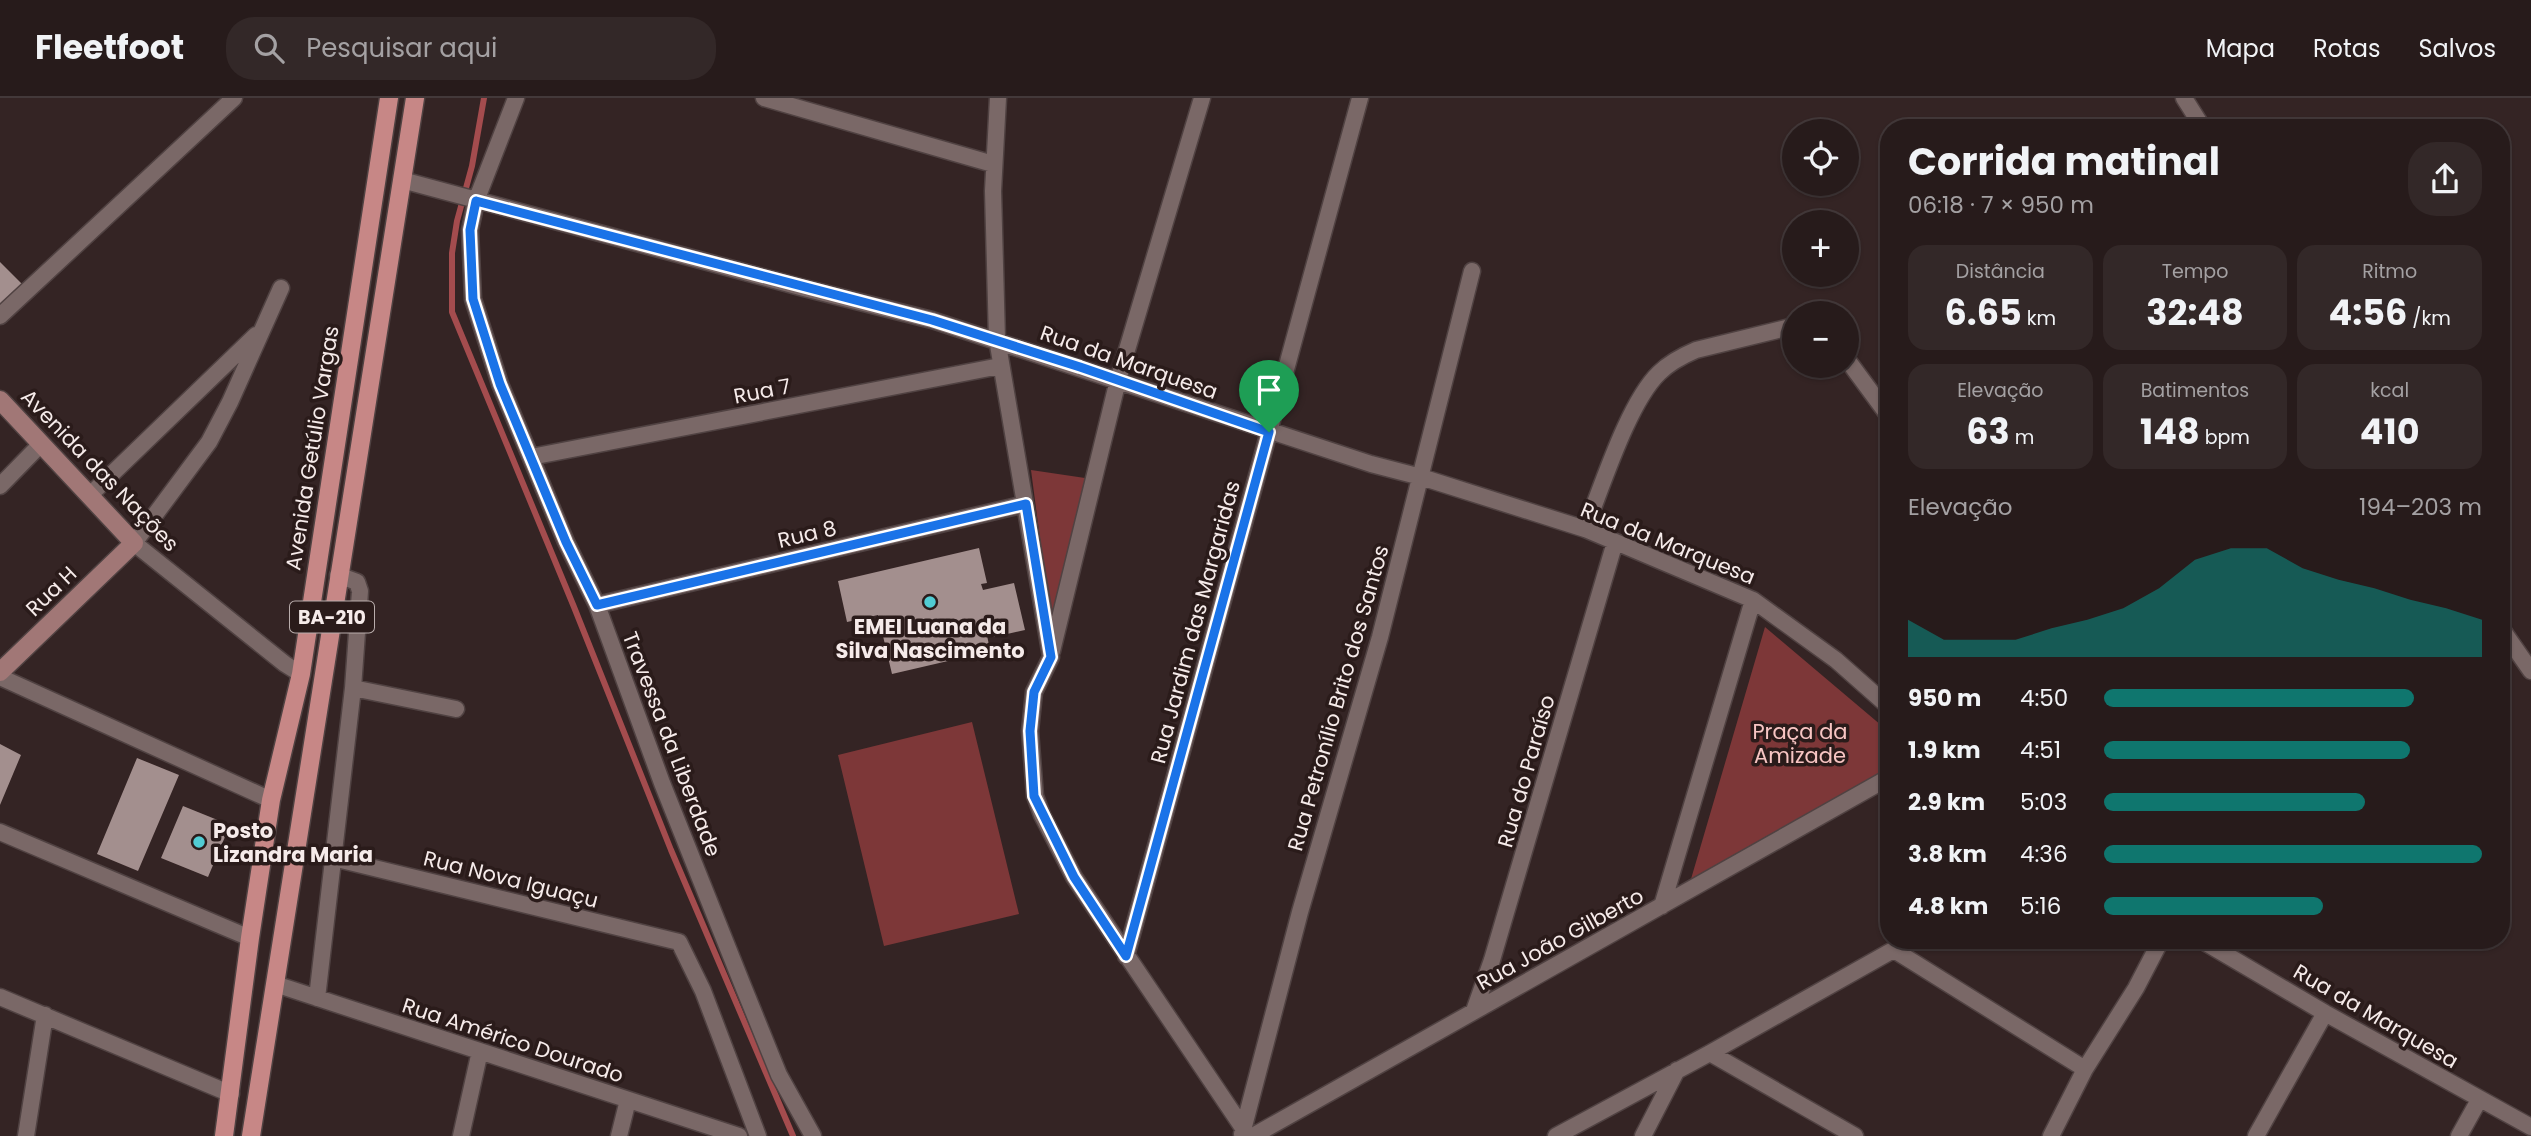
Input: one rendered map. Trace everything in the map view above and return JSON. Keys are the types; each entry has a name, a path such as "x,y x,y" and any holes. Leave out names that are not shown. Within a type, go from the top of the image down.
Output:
{"main road":[{"name":"Avenida Getúlio Vargas","path":"224,1136 271,800 301,674 389,98"},
{"name":"BA-210","path":"251,1136 415,98"}],"street":[{"path":"0,316 234,98"},
{"name":"Travessa da Liberdade","path":"516,98 476,201 470,230 473,299 500,384 566,542 597,605 662,783 743,986 779,1074 813,1136"},
{"path":"764,98 993,164"},
{"path":"998,98 993,164 992,239 997,339 1051,657"},
{"path":"1202,98 1118,380 1051,657 1034,692 1030,731 1034,796 1074,877 1246,1133"},
{"name":"Rua Jardim das Margaridas","path":"1126,956 1360,98"},
{"path":"2184,98 2197,119"},
{"name":"Rua da Marquesa","path":"402,180 997,339 1269,432 1585,529 1753,600 1836,660 1880,699"},
{"name":"Rua Petronílio Brito dos Santos","path":"1246,1133 1300,912 1380,637 1472,271"},
{"path":"134,543 209,442 281,288"},
{"path":"89,496 264,328"},
{"path":"1585,529 1630,420 1657,374 1682,356 1696,350 1782,329"},
{"name":"Rua 7","path":"531,457 1000,366"},
{"path":"1859,376 1880,404"},
{"name":"Avenida das Nações","path":"0,400 134,543 301,674"},
{"path":"0,486 40,445"},
{"name":"Rua 8","path":"597,605 1026,504"},
{"name":"Rua do Paraíso","path":"1474,1012 1492,960 1615,542"},
{"name":"Rua H","path":"0,674 134,543"},
{"path":"317,998 353,688 359,586 352,579 338,575"},
{"path":"1662,906 1753,600"},
{"path":"2510,641 2531,671"},
{"path":"0,674 271,800"},
{"path":"353,688 456,709"},
{"name":"Rua João Gilberto","path":"1246,1133 1474,1012 1880,783"},
{"path":"0,832 250,938"},
{"name":"Rua Nova Iguaçu","path":"333,858 679,942 704,991 758,1136"},
{"path":"2051,1136 2085,1069 2136,988 2156,949"},
{"name":"Rua da Marquesa","path":"2216,949 2325,1013 2531,1127"},
{"path":"1556,1136 1894,950 2085,1069"},
{"name":"Rua Américo Dourado","path":"275,984 739,1136"},
{"path":"0,997 231,1094"},
{"path":"2256,1136 2325,1013"},
{"path":"26,1136 45,1015"},
{"path":"461,1136 480,1051"},
{"path":"1710,1053 1850,1135"},
{"path":"1643,1136 1677,1070"},
{"path":"619,1136 628,1100"},
{"path":"2459,1136 2479,1100"}],"green space":[{"path":"1031,470 1085,478 1051,622"},
{"name":"Praça da Amizade","path":"1765,627 1880,724 1880,773 1691,879"},
{"path":"972,722 1019,914 884,946 838,755"}],"building":[{"path":"0,262 22,284 0,304"},
{"name":"EMEI Luana da Silva Nascimento","path":"979,548 987,583 981,584 983,590 1014,583 1025,630 994,637 990,620 984,621 989,645 947,655 948,661 892,674 878,615 847,622 838,581"},
{"path":"0,744 21,755 0,805"},
{"path":"137,758 179,775 138,871 97,854"},
{"path":"183,806 230,825 208,877 161,858"}],"waterway":[{"path":"484,98 452,253 452,312 671,850 793,1136"}],"place":[{"name":"EMEI Luana da Silva Nascimento","path":"930,602"},
{"name":"Posto Lizandra Maria","path":"199,842"}],"route":[{"path":"476,201 932,320 997,339 1269,432 1126,956 1074,877 1034,796 1030,731 1034,692 1051,657 1026,504 597,605 566,542 500,384 473,299 470,230 476,201"}]}
